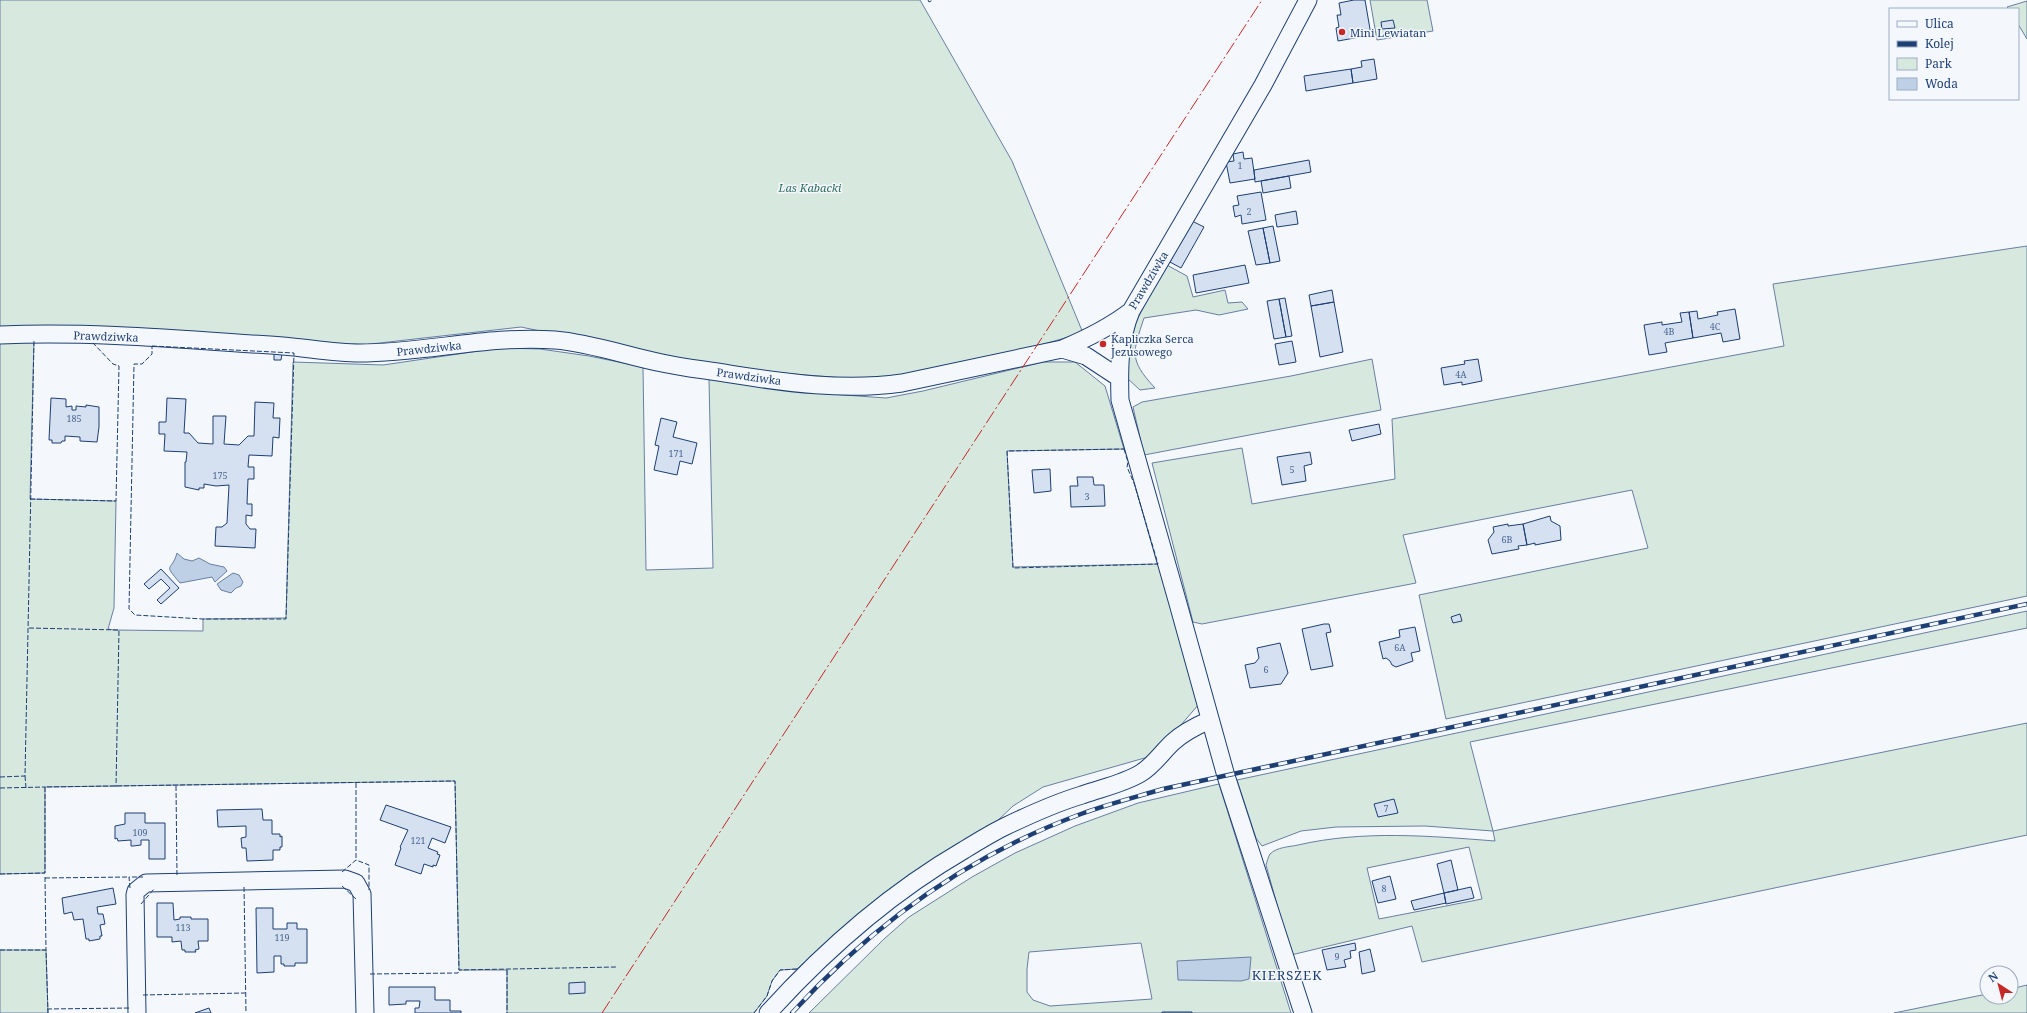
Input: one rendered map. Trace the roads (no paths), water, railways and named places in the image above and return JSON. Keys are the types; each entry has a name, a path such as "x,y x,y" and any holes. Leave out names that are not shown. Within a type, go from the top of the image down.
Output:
{"street":[{"name":"Prawdziwka","path":"0,334 135,336 360,353 393,352 510,339 556,340 662,363 767,380 834,387 878,386 902,383 1062,349 1111,325 1131,310 1263,85 1308,0"},
{"path":"1131,310 1125,325 1121,343 1118,377 1120,400 1184,622 1226,776 1304,1013"},
{"path":"1062,349 1086,356 1118,377"},
{"path":"768,1013 828,951 866,917 903,888 1002,828 1053,806 1118,784 1141,773 1173,742 1189,730 1210,720"},
{"path":"137,1013 135,895 136,891 146,883 344,879 356,883 362,894 365,1013"}],"water":[{"path":"177,553 184,559 192,561 199,558 210,564 224,567 227,571 215,582 212,577 180,583 170,569"},
{"path":"233,573 239,575 243,582 241,586 236,588 231,593 221,590 217,584"},
{"path":"1251,957 1249,979 1241,981 1178,980 1177,961"}],"railway":[{"path":"792,1013 855,951 889,922 924,896 961,872 1000,850 1040,831 1091,810 1163,789 2027,604"}],"place":[{"name":"Mini Lewiatan","path":"1342,32"},
{"name":"Kapliczka Serca Jezusowego","path":"1103,344"}],"district":[{"name":"KIERSZEK","path":"1287,975"}],"park label":[{"name":"Las Kabacki","path":"810,187"}]}
